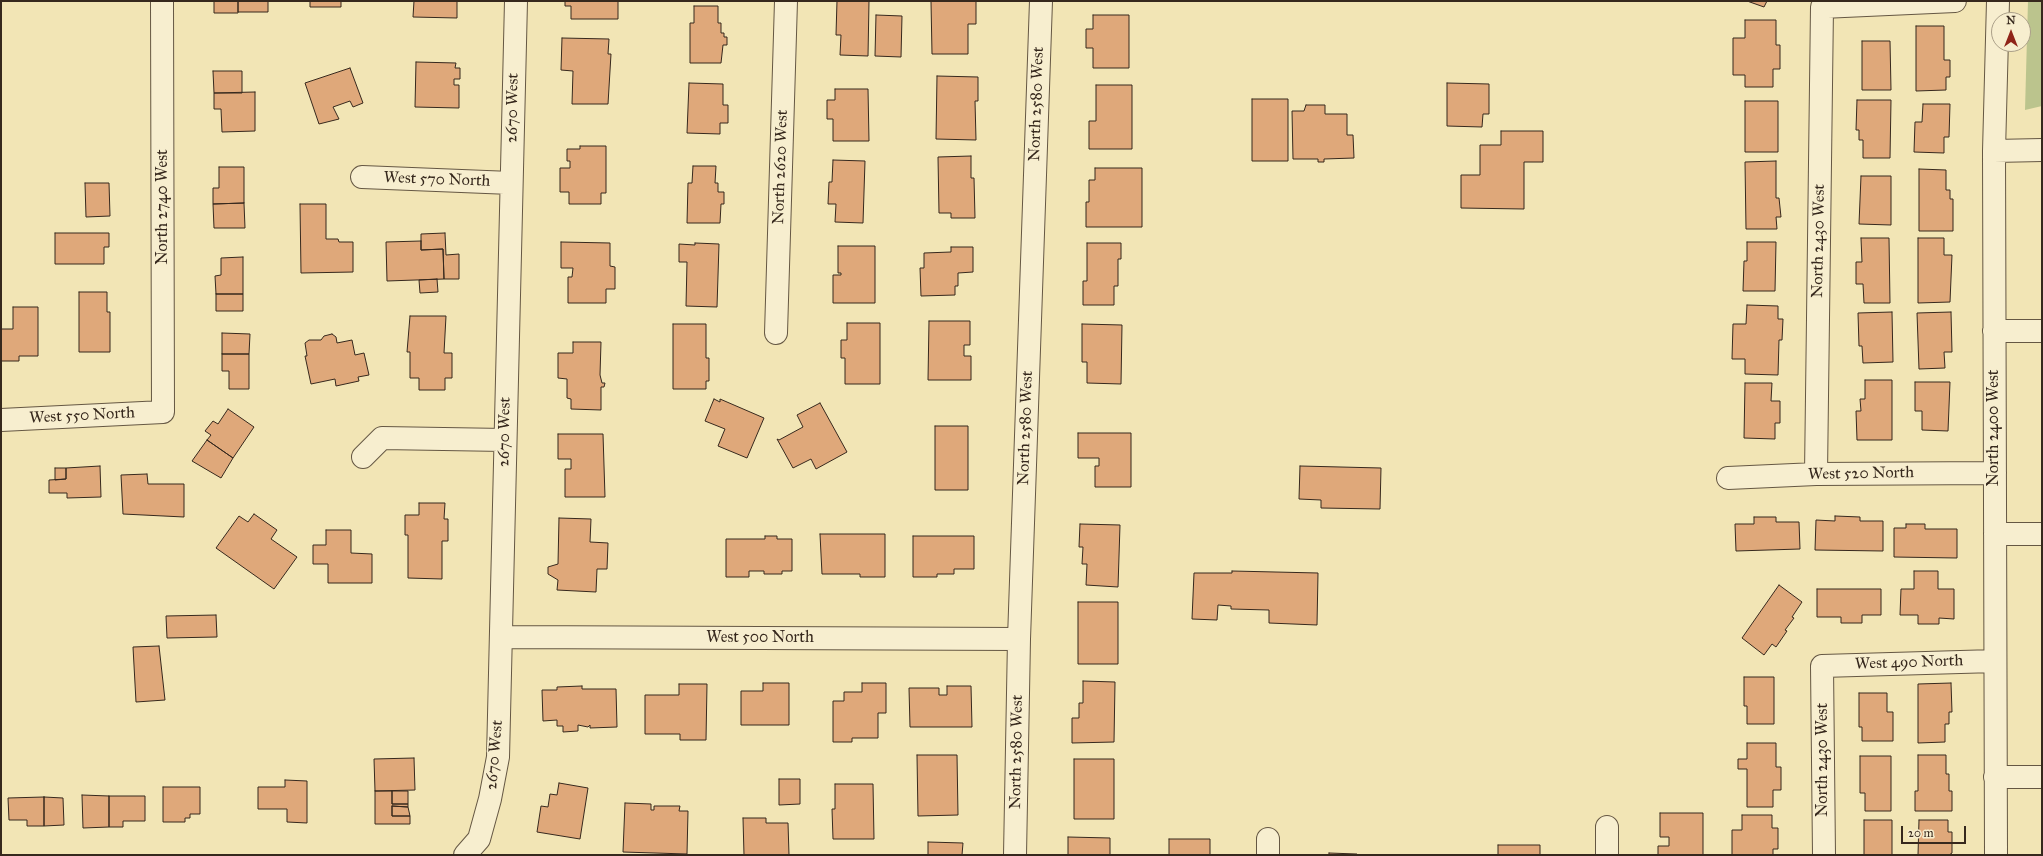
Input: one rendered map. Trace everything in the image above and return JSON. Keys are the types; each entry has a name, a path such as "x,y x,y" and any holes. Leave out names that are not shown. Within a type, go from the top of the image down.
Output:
{"street":[{"name":"North 2740 West","path":"162,1 163,412"},
{"name":"2670 West","path":"465,855 479,839 490,799 496,764 501,637 516,1"},
{"name":"North 2620 West","path":"776,333 786,1"},
{"name":"North 2580 West","path":"1015,855 1019,639 1041,1"},
{"name":"North 2430 West","path":"1816,474 1822,7 1955,1"},
{"name":"North 2400 West","path":"1996,855 1994,151 1998,1"},
{"path":"1994,151 2042,150"},
{"name":"West 570 North","path":"362,177 511,182"},
{"path":"1994,331 2042,331"},
{"name":"West 550 North","path":"1,420 163,412"},
{"path":"363,457 382,438 505,440"},
{"name":"West 520 North","path":"1728,478 1816,474 1995,473"},
{"path":"1995,534 2042,534"},
{"name":"West 500 North","path":"501,637 1019,639"},
{"name":"West 490 North","path":"1822,666 1995,661"},
{"name":"North 2430 West","path":"1822,666 1824,855"},
{"path":"1995,777 2042,777"},
{"path":"1607,827 1607,855"}],"green space":[{"path":"2028,1 2042,1 2042,106 2025,110 2027,52 2031,52 2031,12 2028,12"}],"building":[{"path":"214,1 238,1 238,13 214,13"},
{"path":"238,1 268,1 268,12 238,12"},
{"path":"310,1 341,1 341,7 310,7"},
{"path":"414,1 457,1 457,18 413,17"},
{"path":"565,1 618,1 618,19 571,19 571,6 565,6"},
{"path":"837,1 869,1 868,56 840,55 841,35 836,35"},
{"path":"931,1 976,1 976,24 968,24 968,54 932,54"},
{"path":"1747,1 1767,1 1764,7"},
{"path":"694,6 718,6 718,23 721,23 721,33 724,33 724,37 727,37 727,45 723,45 721,63 690,63 690,23 694,23"},
{"path":"876,15 902,16 901,57 875,56"},
{"path":"1093,15 1129,15 1129,68 1093,68 1093,48 1086,48 1086,29 1093,29"},
{"path":"1745,20 1776,20 1776,45 1780,45 1780,69 1773,69 1773,87 1745,87 1745,75 1733,75 1733,38 1745,38"},
{"path":"1916,26 1944,26 1944,60 1950,60 1950,77 1946,77 1946,90 1916,91"},
{"path":"562,38 609,39 608,54 611,54 608,104 572,104 573,71 561,70"},
{"path":"1862,41 1890,41 1891,90 1862,90"},
{"path":"416,62 456,63 455,68 460,68 460,79 454,79 454,85 459,85 459,108 415,107"},
{"path":"350,68 363,103 353,107 350,101 333,107 339,119 319,124 305,83"},
{"path":"213,71 242,71 242,93 214,93"},
{"path":"937,76 978,77 978,101 975,101 976,140 936,139"},
{"path":"689,83 723,84 723,105 728,105 728,123 720,123 720,134 687,133"},
{"path":"1447,83 1489,84 1489,114 1483,114 1482,127 1447,126"},
{"path":"1096,85 1132,85 1132,149 1089,149 1089,121 1096,121"},
{"path":"835,89 868,89 869,141 833,141 833,119 827,119 827,100 835,100"},
{"path":"255,92 255,131 222,132 221,109 214,109 214,93"},
{"path":"1252,99 1288,99 1288,161 1252,161"},
{"path":"1857,100 1891,100 1890,158 1863,158 1863,140 1859,140 1859,130 1856,130"},
{"path":"1745,101 1778,101 1778,152 1745,152"},
{"path":"1923,104 1950,104 1949,137 1944,137 1944,153 1914,152 1915,122 1922,122"},
{"path":"1306,105 1325,105 1325,114 1347,114 1347,135 1353,135 1354,158 1324,159 1324,162 1318,162 1318,159 1293,159 1292,111 1304,111"},
{"path":"1501,131 1543,131 1543,162 1524,162 1524,209 1461,208 1461,175 1480,175 1480,145 1501,145"},
{"path":"580,146 606,146 606,193 601,193 601,204 569,204 569,192 560,192 560,168 570,168 570,161 567,161 567,149 580,149"},
{"path":"971,156 971,178 974,178 975,218 951,218 951,213 939,213 938,157"},
{"path":"833,160 865,161 863,223 835,222 836,204 828,204 829,182 832,182"},
{"path":"1776,161 1776,198 1779,198 1781,217 1776,217 1777,229 1746,229 1745,162"},
{"path":"693,166 716,166 715,183 718,183 718,192 724,192 724,204 721,204 720,223 687,223 688,183 692,183"},
{"path":"219,167 244,167 244,203 213,204 213,188 219,188"},
{"path":"1095,168 1142,168 1142,227 1086,227 1086,202 1089,202 1089,180 1095,180"},
{"path":"1919,169 1946,170 1946,190 1950,190 1950,199 1953,199 1953,231 1919,231"},
{"path":"1861,176 1891,176 1891,225 1859,224"},
{"path":"85,183 109,183 110,216 86,217"},
{"path":"244,203 245,228 214,228 213,204"},
{"path":"300,204 326,204 326,239 338,239 339,242 353,242 353,272 301,273"},
{"path":"55,233 109,233 109,247 104,247 104,264 55,264"},
{"path":"445,233 446,255 459,254 459,279 444,279 443,249 421,250 421,234"},
{"path":"1861,238 1889,238 1890,303 1864,303 1863,284 1856,284 1856,262 1862,262"},
{"path":"1918,238 1944,238 1944,255 1952,255 1950,302 1918,303"},
{"path":"421,241 421,250 443,249 444,279 387,281 386,242"},
{"path":"561,242 610,243 610,266 615,267 615,289 606,289 606,303 568,303 568,277 572,277 573,268 561,268"},
{"path":"1747,242 1776,242 1775,291 1743,291 1744,261 1747,261"},
{"path":"695,243 719,244 717,307 686,306 687,262 679,262 679,244 695,245"},
{"path":"1087,243 1121,243 1121,259 1118,259 1118,286 1114,286 1114,305 1083,305 1083,281 1087,281"},
{"path":"838,246 875,246 875,303 833,303 833,275 841,275 841,273 838,273"},
{"path":"951,247 973,247 973,272 958,273 958,286 955,286 955,295 921,296 920,268 924,268 924,253 951,252"},
{"path":"243,257 243,294 216,294 215,276 221,275 221,258"},
{"path":"437,279 438,292 420,293 419,280"},
{"path":"79,292 107,292 107,312 110,312 110,352 79,352"},
{"path":"216,294 243,294 243,311 216,311"},
{"path":"1747,305 1778,306 1778,319 1783,319 1782,340 1779,340 1778,375 1745,374 1745,359 1732,359 1733,324 1746,324"},
{"path":"13,307 38,307 38,356 19,356 19,361 1,361 1,329 13,329"},
{"path":"1892,312 1893,362 1863,363 1862,346 1859,346 1858,313"},
{"path":"1951,312 1952,352 1944,352 1945,368 1919,369 1917,313"},
{"path":"410,316 446,316 444,353 452,353 452,378 445,378 445,390 419,390 419,378 410,378 410,352 407,352"},
{"path":"929,321 970,321 970,345 964,345 964,356 971,356 971,380 928,380"},
{"path":"847,323 880,323 880,384 845,384 845,358 841,358 841,340 847,340"},
{"path":"673,324 706,324 706,358 709,358 709,381 706,381 706,389 673,389"},
{"path":"1082,324 1122,325 1121,384 1087,383 1087,362 1082,362"},
{"path":"222,333 250,334 249,354 222,354"},
{"path":"332,334 336,337 337,343 352,340 355,355 364,353 369,375 358,377 359,381 336,386 335,379 311,384 305,356 307,356 305,343 309,340 321,340 324,336"},
{"path":"573,342 601,342 600,375 602,383 605,383 604,387 601,387 601,410 571,409 571,399 567,398 567,379 558,378 558,353 573,353"},
{"path":"222,354 249,354 249,389 229,389 229,371 222,371"},
{"path":"1865,380 1892,380 1892,440 1857,440 1856,411 1861,411 1860,399 1865,399"},
{"path":"1915,382 1950,382 1948,431 1922,430 1922,411 1915,411"},
{"path":"1745,383 1772,383 1771,401 1780,401 1780,423 1775,423 1775,439 1744,438"},
{"path":"714,399 720,402 720,399 764,418 747,458 718,446 725,429 705,421"},
{"path":"820,403 847,452 816,469 811,459 793,468 777,439 779,440 803,427 797,415"},
{"path":"228,409 254,427 233,458 207,440 211,435 205,431 213,421 218,424"},
{"path":"935,426 968,426 968,490 935,490"},
{"path":"1078,433 1131,433 1131,487 1095,487 1095,466 1099,466 1099,458 1078,458"},
{"path":"558,434 603,434 605,497 565,497 565,469 571,469 571,459 558,459"},
{"path":"207,440 233,458 221,478 192,461"},
{"path":"100,466 101,497 67,498 67,493 49,493 49,480 66,479 66,468"},
{"path":"1300,466 1381,468 1380,509 1321,508 1321,500 1299,499"},
{"path":"55,468 66,468 66,479 55,480"},
{"path":"147,474 148,484 184,484 184,517 123,514 121,475"},
{"path":"419,503 445,503 444,519 448,519 448,541 442,541 442,579 408,578 408,535 405,535 405,515 419,515"},
{"path":"254,514 277,530 271,539 297,557 274,589 216,548 239,516 248,522"},
{"path":"1835,516 1860,517 1860,521 1883,521 1883,551 1815,550 1816,520 1835,521"},
{"path":"1754,517 1776,517 1776,522 1799,522 1800,549 1736,551 1735,524 1754,524"},
{"path":"559,518 591,519 590,542 608,543 607,569 597,569 596,592 557,590 558,580 548,574 548,567 558,564"},
{"path":"1080,524 1120,525 1118,587 1086,585 1087,564 1082,564 1083,547 1079,547"},
{"path":"1906,524 1925,524 1925,529 1957,529 1957,558 1894,557 1894,528 1906,528"},
{"path":"326,530 351,530 351,553 372,554 372,583 328,583 328,564 313,564 313,545 326,545"},
{"path":"820,534 885,534 885,577 860,577 860,574 822,574"},
{"path":"765,536 777,536 777,539 792,539 792,571 782,571 782,574 764,574 764,571 749,571 749,577 726,577 726,539 765,539"},
{"path":"913,536 974,536 974,569 954,569 954,574 937,574 937,577 913,577"},
{"path":"1232,571 1318,573 1317,625 1269,623 1269,610 1231,609 1231,606 1218,605 1217,620 1192,619 1194,573 1232,573"},
{"path":"1914,571 1938,571 1938,589 1954,589 1954,619 1939,618 1939,624 1918,624 1918,615 1900,615 1901,589 1914,589"},
{"path":"1779,585 1802,602 1792,617 1794,618 1785,630 1787,631 1776,647 1772,644 1764,655 1742,638"},
{"path":"1817,589 1881,589 1881,615 1862,615 1862,623 1841,623 1841,617 1817,617"},
{"path":"1078,602 1118,602 1118,664 1078,664"},
{"path":"216,615 217,637 167,638 166,616"},
{"path":"159,646 165,700 136,702 133,647"},
{"path":"1744,677 1774,677 1774,724 1747,724 1747,706 1744,706"},
{"path":"1083,681 1115,682 1114,742 1072,743 1072,718 1079,718 1079,703 1083,703"},
{"path":"763,683 789,683 789,725 741,725 741,691 763,691"},
{"path":"862,683 886,683 886,713 878,713 878,738 852,738 852,742 833,742 833,701 844,701 844,692 862,692"},
{"path":"1951,683 1952,712 1949,712 1949,724 1945,724 1945,742 1918,743 1918,684"},
{"path":"679,684 707,684 706,740 680,740 680,734 645,734 645,695 679,695"},
{"path":"582,686 582,689 616,689 617,727 590,728 590,725 588,727 578,725 578,731 563,732 563,726 557,726 557,720 543,721 542,690 557,690 557,687"},
{"path":"947,686 971,686 972,727 910,727 909,688 939,688 939,695 947,695"},
{"path":"1859,693 1887,693 1887,712 1893,712 1893,741 1862,741 1862,727 1859,727"},
{"path":"1747,743 1776,743 1776,767 1781,767 1781,790 1773,790 1773,807 1747,807 1747,769 1738,769 1738,759 1747,759"},
{"path":"917,755 957,755 958,815 918,816"},
{"path":"1918,755 1946,755 1946,774 1949,774 1949,791 1952,791 1952,811 1915,811 1915,791 1918,791"},
{"path":"1860,756 1891,756 1891,811 1865,811 1865,793 1860,793"},
{"path":"414,758 415,790 375,791 374,759"},
{"path":"1074,759 1114,759 1114,819 1074,819"},
{"path":"779,779 800,779 800,804 779,805"},
{"path":"285,780 307,781 307,823 287,822 287,809 258,809 258,787 285,787"},
{"path":"559,783 588,788 580,839 537,832 541,806 548,807 550,794 557,795"},
{"path":"835,784 873,784 874,839 833,839 832,809 835,809"},
{"path":"163,787 200,787 200,814 190,814 190,818 185,818 185,822 163,822"},
{"path":"375,791 392,791 392,804 408,804 408,807 392,806 392,816 410,816 410,824 375,824"},
{"path":"392,791 408,791 408,804 392,804"},
{"path":"82,795 109,796 109,827 83,828"},
{"path":"109,796 145,796 145,821 123,821 123,827 109,827"},
{"path":"44,797 63,798 64,825 44,826"},
{"path":"44,797 44,826 27,826 27,820 9,820 8,798"},
{"path":"625,803 651,804 651,810 654,810 654,806 680,806 679,811 688,811 687,854 623,852"},
{"path":"392,806 408,807 410,816 392,816"},
{"path":"1660,813 1703,813 1703,855 1658,855 1658,846 1669,846 1669,837 1660,837"},
{"path":"1742,815 1772,815 1772,828 1778,828 1778,849 1773,849 1773,855 1732,855 1732,830 1742,830"},
{"path":"743,818 766,818 766,823 788,823 789,855 744,855"},
{"path":"1864,820 1892,820 1892,855 1864,855"},
{"path":"1919,820 1948,820 1948,832 1952,832 1952,853 1949,855 1918,855"},
{"path":"1068,837 1110,838 1110,855 1068,855"},
{"path":"1169,839 1210,839 1210,855 1169,855"},
{"path":"928,842 963,843 962,855 928,855"},
{"path":"1498,845 1540,845 1540,855 1498,855"},
{"path":"1329,853 1357,854 1357,855 1329,855"}]}
